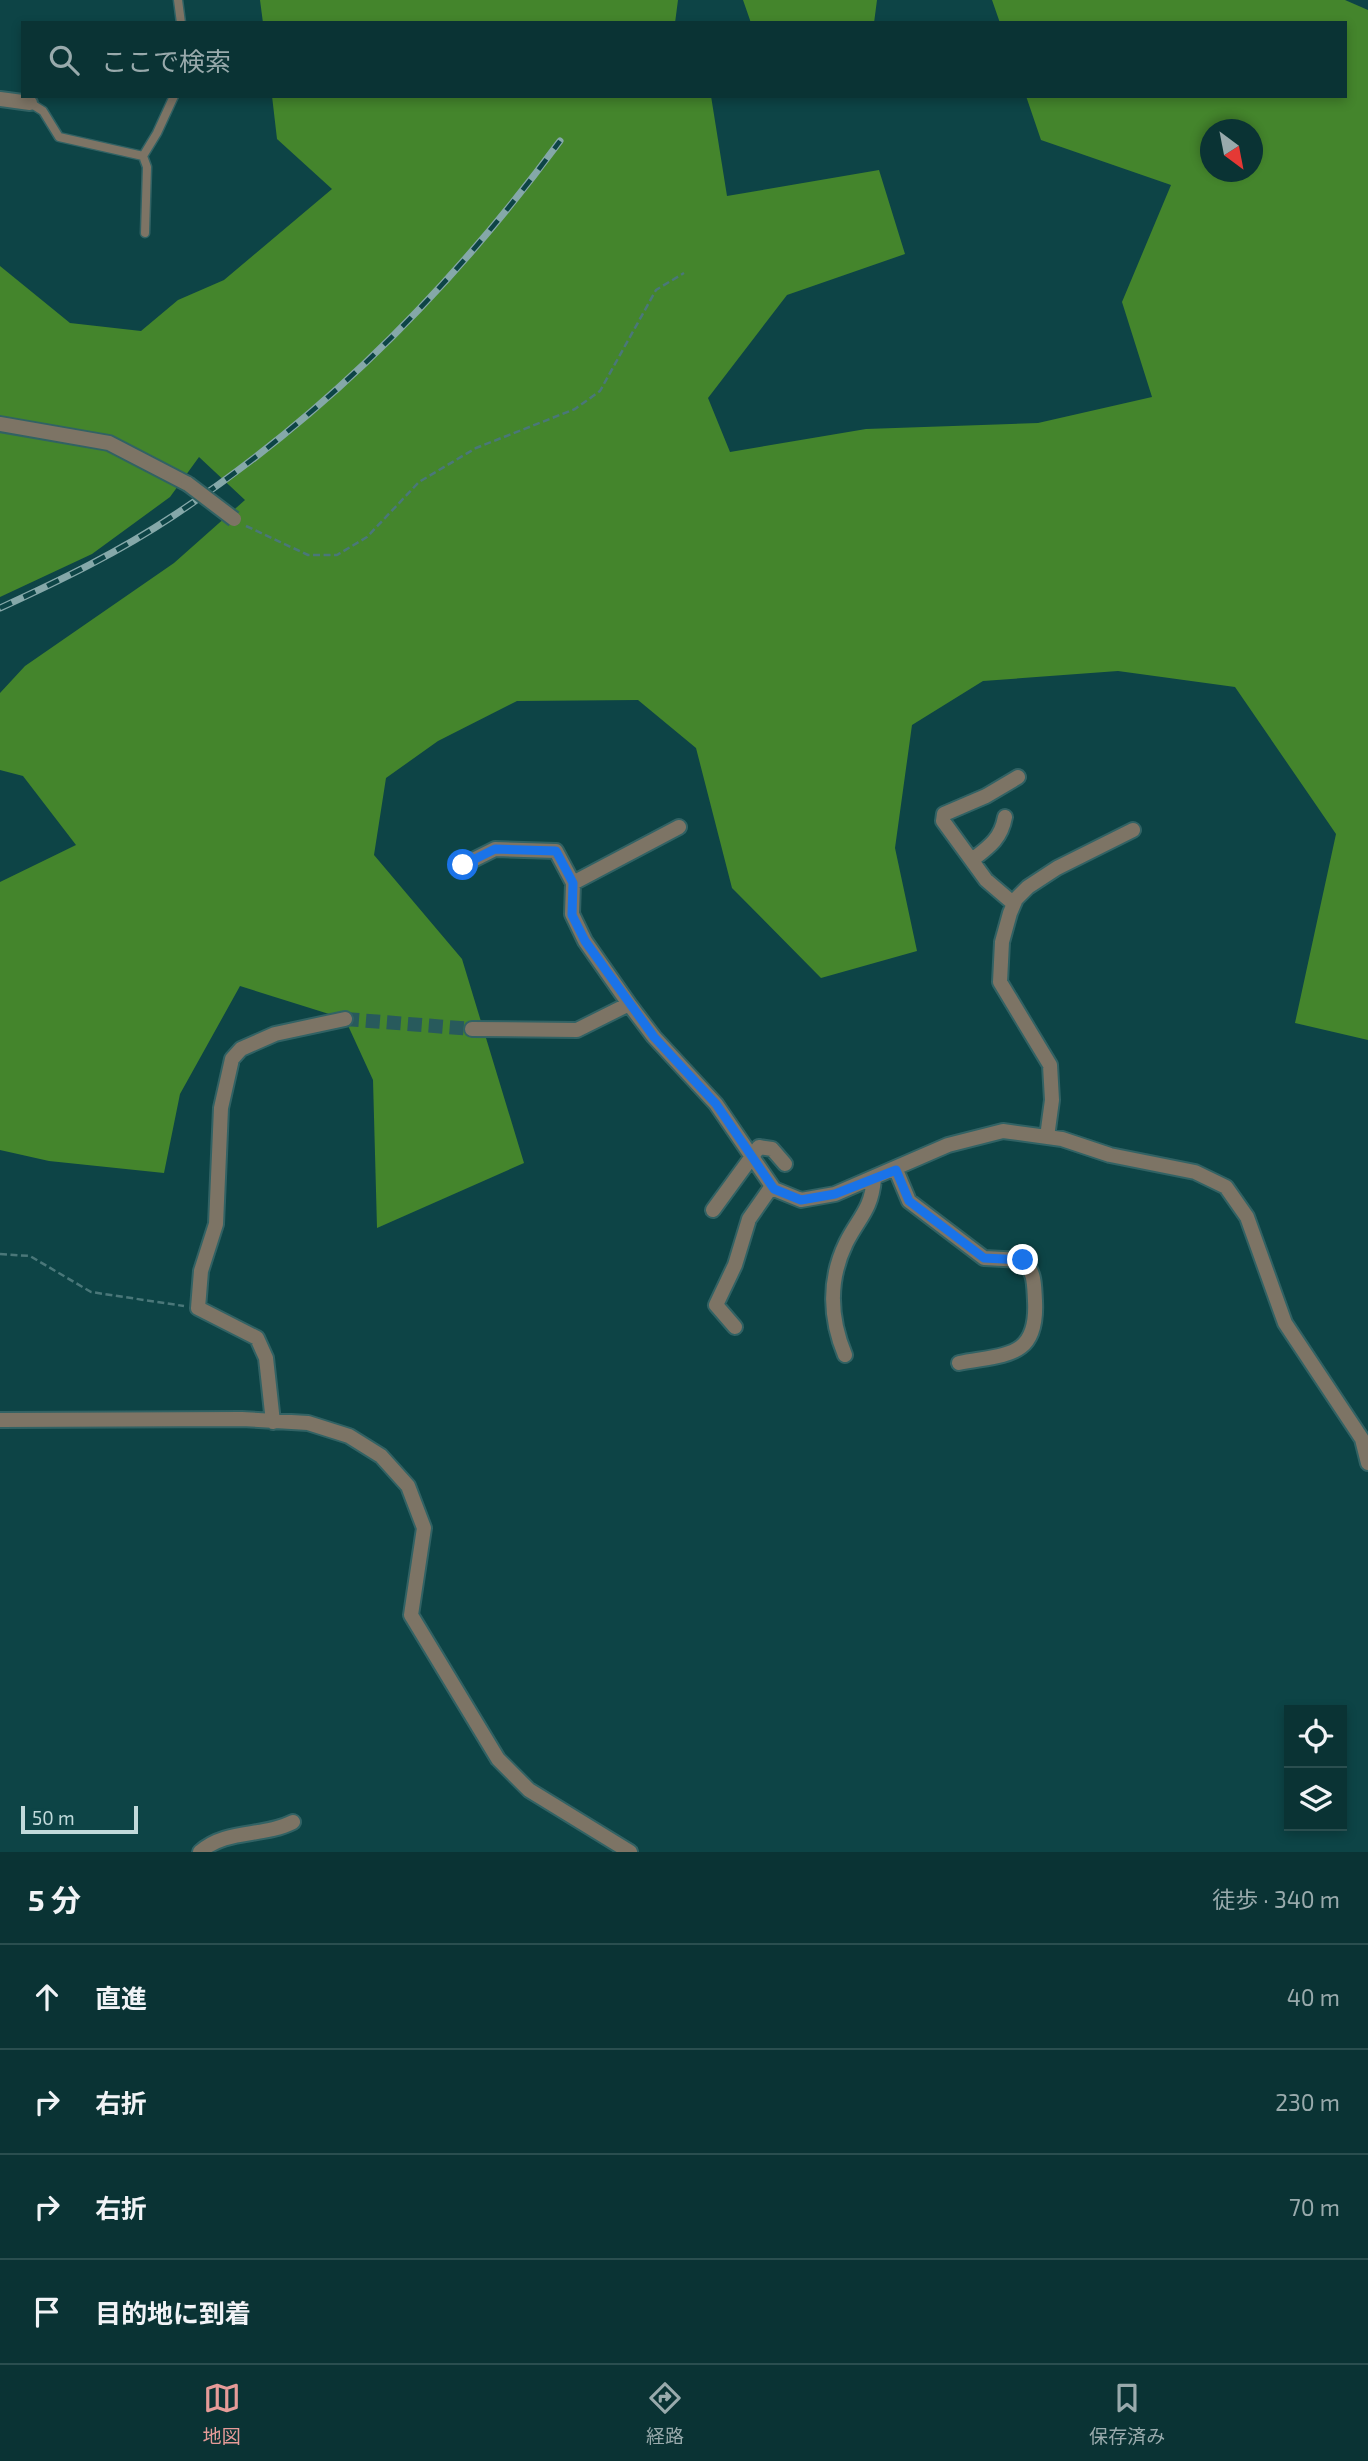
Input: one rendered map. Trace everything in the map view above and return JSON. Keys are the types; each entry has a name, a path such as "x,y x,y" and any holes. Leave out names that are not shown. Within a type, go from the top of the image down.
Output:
{"street":[{"path":"0,99 30,103"},
{"path":"0,424 109,443 188,484 234,519"},
{"path":"1014,904 986,880 943,821 944,814 986,796 1018,777"},
{"path":"972,860 994,844 1002,831 1005,817"},
{"path":"573,883 679,827"},
{"path":"1046,1137 1052,1100 1050,1065 1000,982 1002,942 1014,904 1028,887 1056,868 1133,830"},
{"path":"463,865 495,849 556,851 573,883 572,915 585,941 629,1004 654,1037 716,1104 772,1186 801,1200 835,1194 896,1170 947,1145 1003,1131 1046,1137 1110,1155 1195,1172 1226,1187 1247,1217 1285,1323 1363,1434 1368,1462"},
{"path":"472,1029 577,1030 629,1004"},
{"path":"273,1422 266,1358 257,1338 198,1308 201,1271 216,1224 221,1108 232,1059 241,1049 275,1034 345,1019"},
{"path":"713,1210 751,1154 759,1147 772,1149 785,1164"},
{"path":"896,1170 909,1201 984,1258 1023,1260 1034,1272 1036,1322 1030,1342 1015,1352 959,1363"},
{"path":"845,1355 835,1330 833,1278 845,1244 872,1201 874,1179"},
{"path":"735,1327 716,1304 735,1265 749,1219 772,1186"},
{"path":"0,1420 308,1423 349,1436 381,1456 408,1486 424,1528 411,1615 498,1759 529,1790 630,1852"},
{"path":"200,1852 209,1843 279,1829 293,1822"}],"lane":[{"path":"178,0 181,21"},
{"path":"143,156 158,133 173,98"},
{"path":"30,103 43,111 59,137 143,156"},
{"path":"143,156 147,167 145,233"}],"path":[{"path":"234,519 308,555 337,555 367,537 419,482 476,448 575,409 600,391 656,290 684,273"},
{"path":"0,1254 30,1256 91,1292 198,1308"}],"green space":[{"path":"260,0 678,0 675,21 263,21"},
{"path":"743,0 877,0 874,21 750,21"},
{"path":"992,0 1345,0 1368,10 1368,1040 1295,1023 1336,834 1235,687 1118,671 983,681 912,725 895,848 917,951 821,978 732,888 696,748 638,700 517,701 438,741 386,778 374,855 462,959 524,1163 377,1228 373,1080 345,1019 240,986 180,1094 164,1173 49,1161 0,1150 0,882 76,845 23,776 0,770 0,693 25,666 174,563 245,500 199,457 170,497 92,554 0,597 0,266 70,323 141,331 178,300 224,280 332,189 277,139 272,98 711,98 727,196 879,170 905,254 787,295 708,398 730,452 866,429 1038,423 1152,397 1122,302 1171,185 1041,140 1027,98 1347,98 1347,21 999,21"}],"tunnel":[{"path":"345,1019 472,1029"}],"railway":[{"path":"0,608 131,542 229,477 283,436 334,392 431,297 476,247 560,141"}],"route":[{"path":"463,865 495,849 556,851 573,883 572,915 585,941 654,1037 716,1104 774,1189 801,1200 835,1194 896,1170 909,1201 984,1258 1023,1260"}]}
